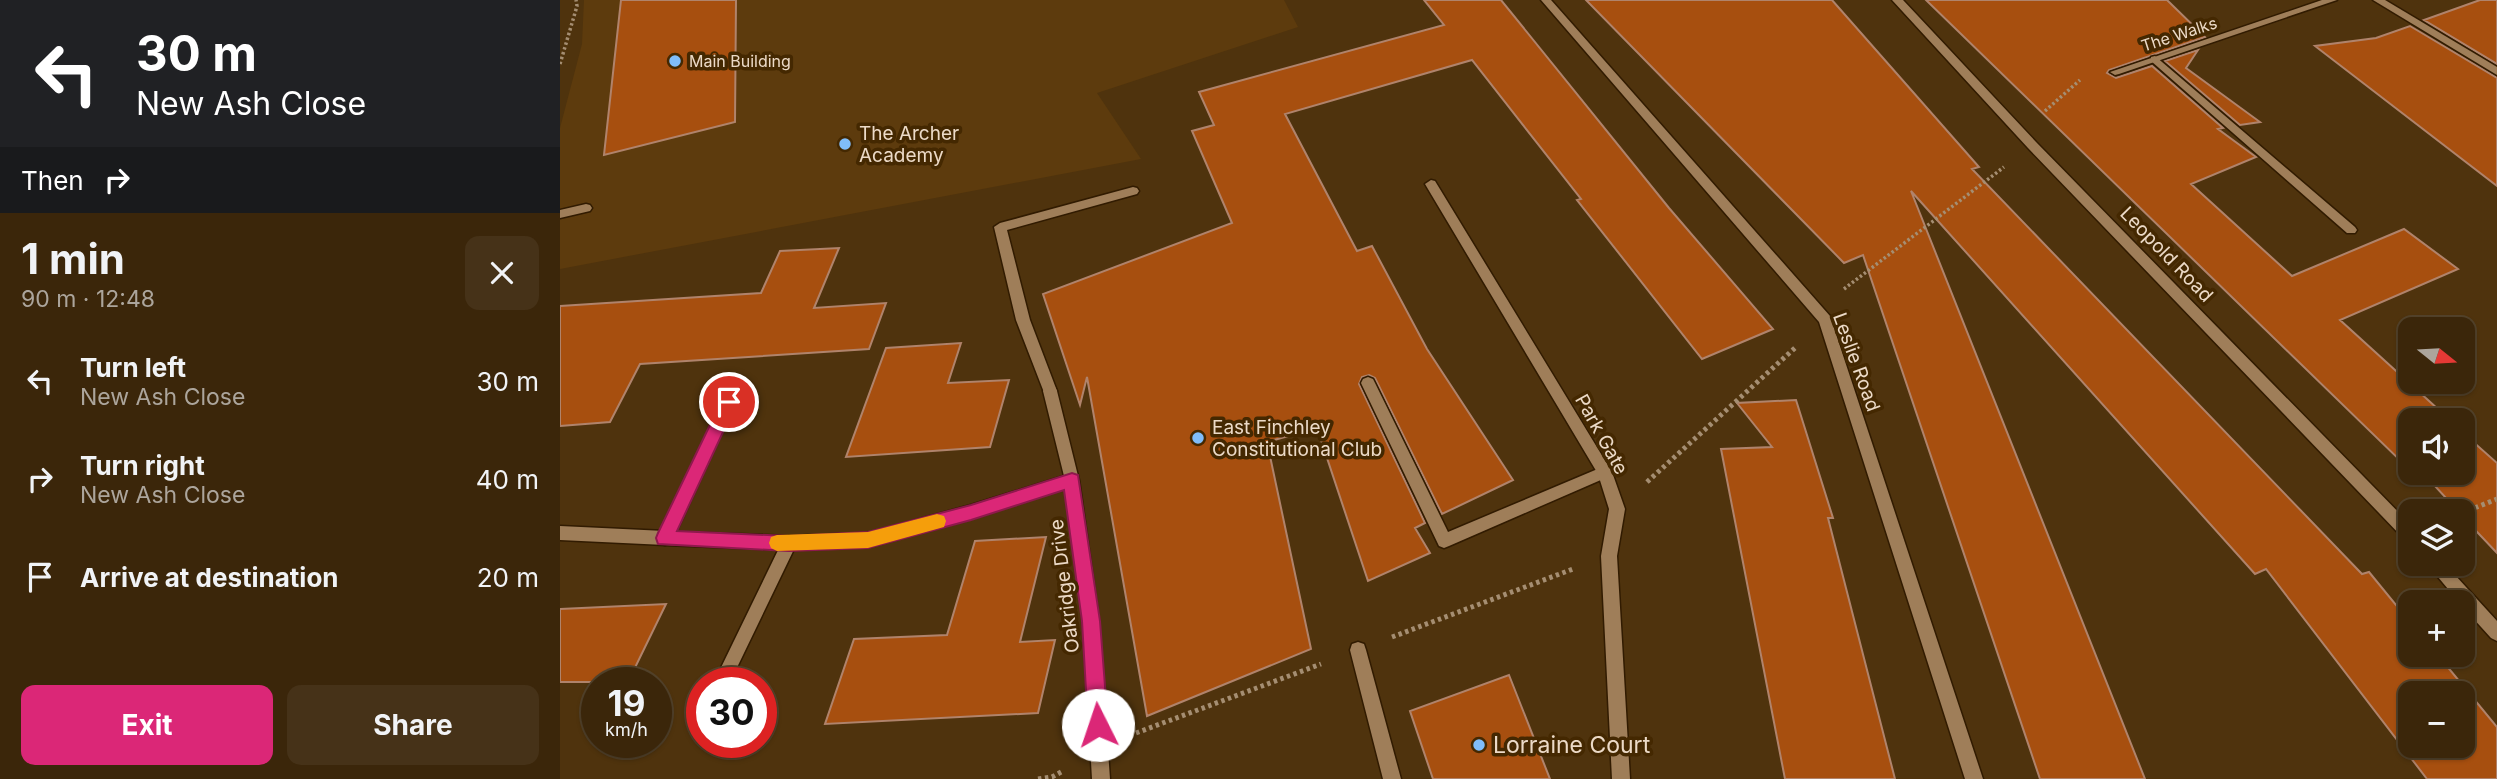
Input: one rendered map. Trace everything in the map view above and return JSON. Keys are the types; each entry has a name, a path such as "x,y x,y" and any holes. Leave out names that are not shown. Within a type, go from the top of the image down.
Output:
{"street":[{"name":"Leslie Road","path":"1546,0 1821,315 1974,779"},
{"name":"Leopold Road","path":"1897,0 2032,145 2398,523"},
{"name":"The Walks","path":"2115,72 2332,0"},
{"path":"2378,0 2497,72"},
{"path":"2155,59 2351,230"},
{"name":"Park Gate","path":"1432,184 1605,472 1617,509 1609,556 1621,779"},
{"name":"Oakridge Drive","path":"1101,779 1091,621 1072,480 1051,391 1023,320 1000,227 1133,191"},
{"path":"560,214 586,208"},
{"path":"1368,383 1444,541 1605,472"},
{"path":"665,538 729,402"},
{"path":"560,533 789,543 868,540 971,512 1072,480"},
{"path":"729,667 789,543"},
{"path":"2446,576 2497,633"},
{"path":"1358,650 1392,779"}],"path":[{"path":"560,64 577,6 576,0"},
{"path":"2022,133 2092,69 2115,72"},
{"path":"1617,509 1821,315 2032,145"},
{"path":"2475,508 2497,499"}],"shaded area":[{"name":"The Archer Academy","path":"584,0 1284,0 1298,27 1097,93 1141,159 560,269 560,128 582,44"}],"building":[{"name":"Main Building","path":"621,0 736,0 735,122 604,155"},
{"path":"1424,0 1501,0 1669,208 1773,329 1702,359 1577,200 1581,199 1472,60 1285,114 1357,251 1372,246 1427,349 1513,480 1442,514 1375,378 1369,375 1362,377 1359,384 1425,523 1415,528 1430,553 1368,581 1317,428 1267,442 1311,649 1147,716 1087,377 1080,405 1043,294 1232,223 1192,131 1214,125 1199,92 1444,25"},
{"path":"1586,0 1832,0 1979,167 1972,169 2362,574 2369,572 2398,607 2398,667 2448,667 2459,681 2398,681 2398,741 2266,569 2255,574 1911,191 2145,779 2040,779 1863,255 1844,263"},
{"path":"1926,0 2167,0 2205,37 2109,70 2107,73 2116,78 2152,66 2223,128 2218,129 2256,157 2191,184 2292,276 2404,229 2458,269 2340,320 2398,373 2398,394 2421,394 2437,408 2398,408 2398,458"},
{"path":"2480,0 2497,0 2497,64 2424,20"},
{"path":"2410,26 2497,78 2497,186 2315,46 2376,38"},
{"path":"2198,50 2186,68 2260,122 2240,125 2165,61"},
{"path":"839,248 814,308 886,303 869,349 640,364 610,422 560,426 560,306 761,293 780,251"},
{"path":"961,343 948,383 1009,380 990,447 846,457 886,348"},
{"path":"1796,400 1833,518 1828,518 1895,779 1785,779 1721,449 1772,447 1737,403"},
{"path":"2475,444 2497,463 2497,553 2475,530 2475,499 2447,499 2434,485 2475,485"},
{"path":"1046,537 1020,642 1055,640 1038,713 825,724 854,639 947,635 975,541"},
{"path":"666,604 635,667 581,667 581,682 560,682 560,609"},
{"name":"Lorraine Court","path":"1509,675 1550,779 1433,779 1410,711"},
{"path":"2475,700 2497,727 2497,779 2427,779 2411,758 2475,758"}],"slow traffic":[{"path":"777,543 868,540 937,521"}],"place":[{"name":"Main Building","path":"675,61"},
{"name":"The Archer Academy","path":"845,144"},
{"name":"East Finchley Constitutional Club","path":"1198,438"},
{"name":"Lorraine Court","path":"1479,745"}],"route":[{"path":"729,402 665,538 789,543 868,540 971,512 1072,480 1091,621 1098,725"}]}
